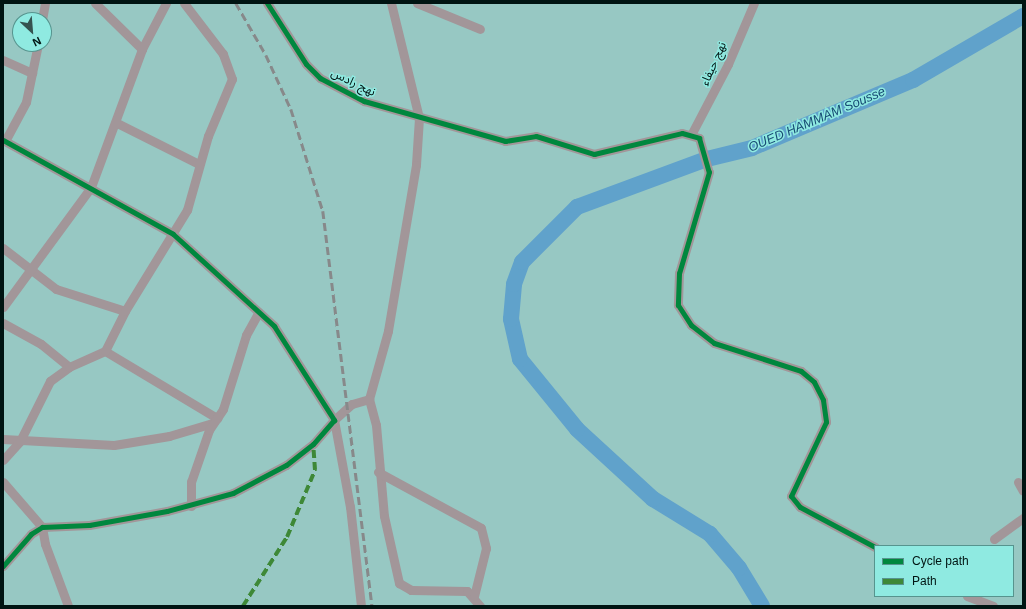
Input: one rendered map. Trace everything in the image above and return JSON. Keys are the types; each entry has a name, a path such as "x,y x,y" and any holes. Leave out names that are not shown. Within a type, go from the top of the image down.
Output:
{"street":[{"path":"95,3 142,49"},
{"path":"3,307 28,270 91,187 117,123 142,49 166,3"},
{"path":"3,460 20,441 50,381 69,367 105,352 125,311 187,210 199,164 232,79 223,54 184,3"},
{"name":"نهج رادس","path":"267,3 306,64 320,78 364,101 419,118 505,141 536,136 594,154 692,133"},
{"path":"391,3 419,118 416,165 388,331 369,399 375,420 378,472 391,557 399,583 411,590 467,591 474,596 480,606"},
{"path":"417,3 480,29"},
{"name":"نهج حيفاء","path":"692,133 728,64 754,3"},
{"path":"36,52 26,102 4,140 91,187 173,234 259,312 279,333 334,420 350,507 360,606"},
{"path":"3,60 32,73"},
{"path":"117,123 199,164"},
{"path":"692,133 705,150 709,172 679,273 678,305 691,325 714,343 801,371 814,382 823,400 826,422 791,496 800,507 874,546"},
{"path":"3,248 28,270 56,289 125,311"},
{"path":"191,506 191,482 215,421 223,409 246,335 259,312"},
{"path":"3,323 41,344 69,367"},
{"path":"105,352 215,421"},
{"path":"3,566 31,534 42,527 89,525 191,506 232,493 286,465 313,444 334,420 352,404 369,399"},
{"path":"3,439 114,445 169,436 215,421"},
{"path":"378,472 481,528 486,548 474,596"},
{"path":"3,482 42,527 45,544 68,606"},
{"path":"1018,482 1023,491"},
{"path":"994,539 1023,518"},
{"path":"970,597 993,606"}],"waterway":[{"name":"OUED HAMMAM Sousse","path":"762,606 739,568 710,534 653,499 577,429 520,359 511,319 514,284 522,262 577,207 707,159 752,148 913,80 1023,16"}],"railway":[{"path":"236,3 266,55 291,109 323,211 372,606"}],"marked path":[{"path":"243,606 287,537 315,470 313,444"}],"cycle path":[{"path":"267,3 306,64 320,78 364,101 505,141 536,136 594,154 682,133 699,138 709,172 679,273 678,305 691,325 714,343 801,371 814,382 823,400 826,422 791,496 800,507 874,546"},
{"path":"3,140 173,234 274,326 334,420 313,444 286,465 233,493 167,511 89,525 42,527 31,534 3,566"}]}
